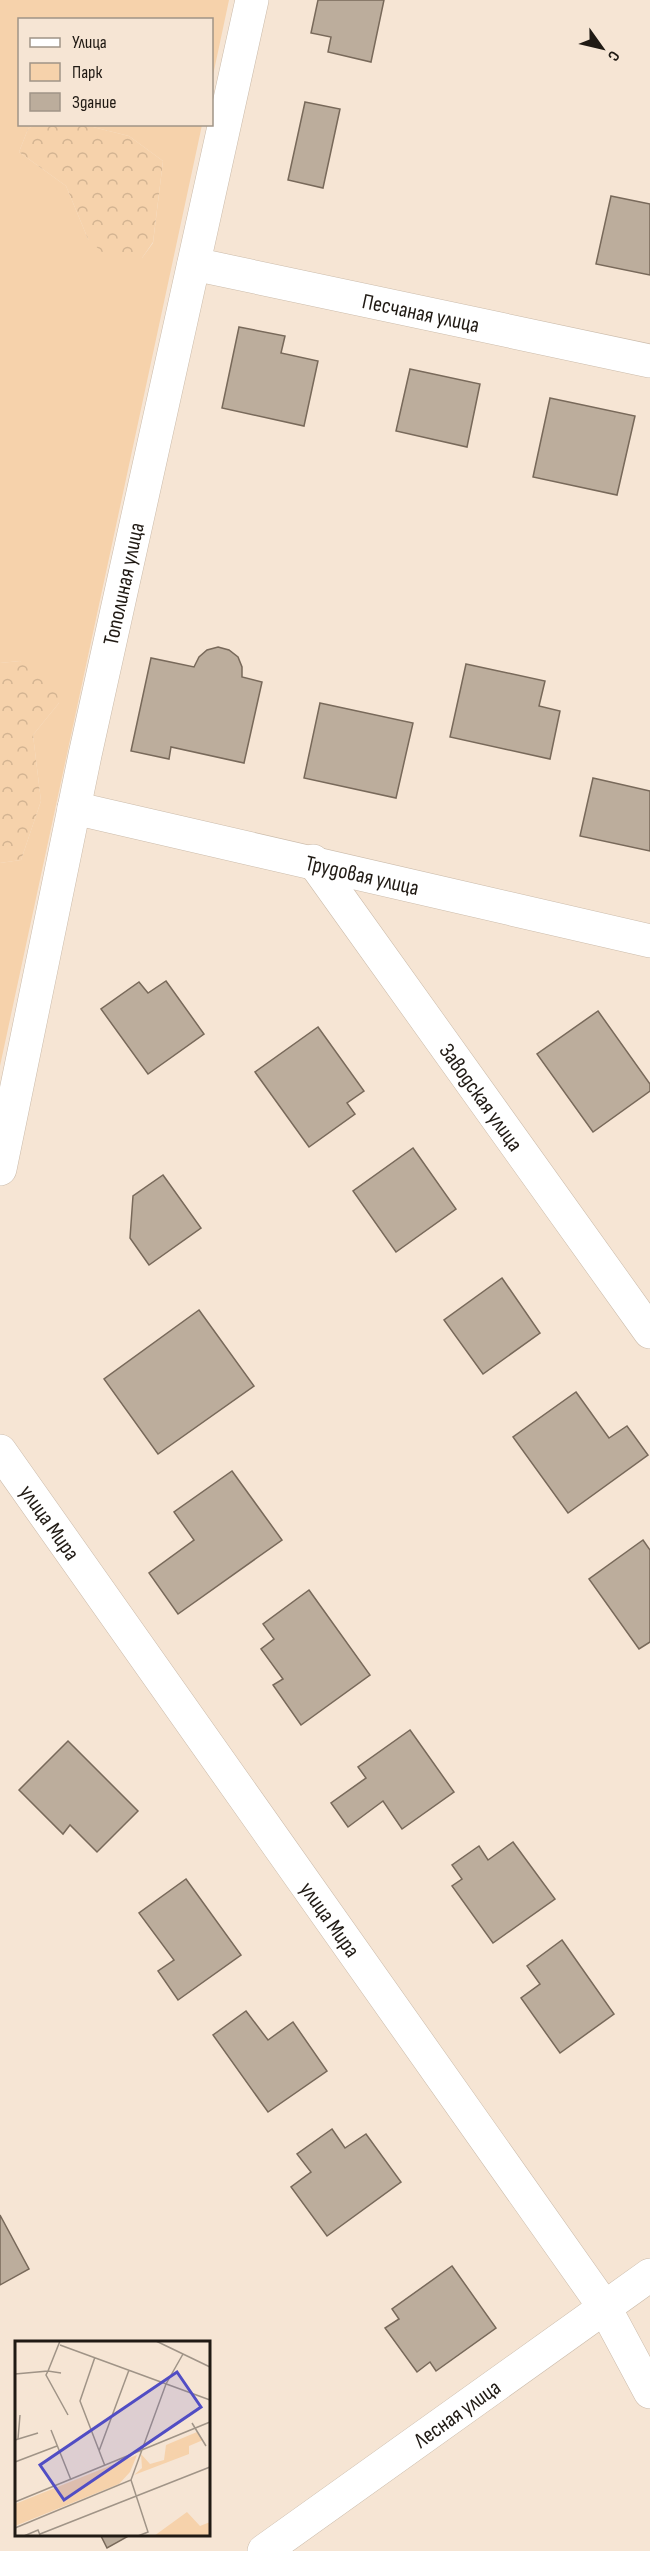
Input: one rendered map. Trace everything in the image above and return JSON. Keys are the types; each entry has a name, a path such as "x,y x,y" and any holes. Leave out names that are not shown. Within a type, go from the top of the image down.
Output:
{"street":[{"name":"Тополиная улица","path":"0,1169 74,808 252,0"},
{"name":"Песчаная улица","path":"194,264 650,361"},
{"name":"Трудовая улица","path":"74,808 313,861 650,941"},
{"name":"Заводская улица","path":"313,861 650,1332"},
{"name":"улица Мира","path":"0,1451 605,2308 650,2392"},
{"name":"Лесная улица","path":"264,2551 650,2275"}],"green space":[{"path":"0,0 229,0 213,75 213,18 18,18 18,126 32,126 28,129 19,152 66,186 88,239 142,258 153,243 163,161 129,136 89,126 202,126 0,1066 0,863 21,860 41,801 33,735 59,703 20,661 0,663"},
{"path":"32,126 89,126 129,136 163,161 153,242 142,258 122,263 103,253 88,239 66,186 19,152 28,129"},
{"path":"20,661 55,683 59,703 33,735 41,801 21,860 0,863 0,663"}],"building":[{"path":"318,0 384,0 371,62 328,52 331,37 311,33"},
{"path":"305,102 340,109 323,188 288,180"},
{"path":"611,196 650,204 650,275 596,264"},
{"path":"239,327 285,336 281,353 318,361 304,426 222,408"},
{"path":"410,369 480,384 467,447 396,431"},
{"path":"550,398 635,416 617,495 533,477"},
{"path":"218,647 229,650 238,657 242,667 242,677 262,682 244,763 171,747 169,759 131,751 151,658 194,667 199,657 207,650"},
{"path":"466,664 545,681 539,706 560,711 550,759 450,737"},
{"path":"320,703 413,723 396,798 304,778"},
{"path":"593,778 650,791 650,851 580,836"},
{"path":"166,981 204,1034 148,1074 101,1009 139,982 148,993"},
{"path":"598,1011 650,1084 650,1091 593,1132 537,1054"},
{"path":"318,1027 364,1091 347,1103 355,1114 309,1147 255,1072"},
{"path":"413,1148 456,1209 396,1252 353,1191"},
{"path":"163,1175 201,1228 149,1265 130,1238 133,1196"},
{"path":"502,1278 540,1333 483,1374 444,1320"},
{"path":"199,1310 254,1386 158,1454 104,1379"},
{"path":"576,1392 609,1438 627,1426 648,1455 568,1513 513,1437"},
{"path":"232,1471 282,1540 178,1614 149,1573 194,1540 174,1512"},
{"path":"643,1540 650,1550 650,1642 639,1649 589,1579"},
{"path":"309,1590 370,1675 301,1725 273,1685 283,1679 261,1649 274,1639 263,1624"},
{"path":"410,1730 454,1792 402,1829 383,1801 348,1827 331,1803 366,1778 358,1767"},
{"path":"68,1741 138,1811 97,1852 70,1825 63,1834 19,1790"},
{"path":"513,1842 555,1899 493,1943 452,1886 462,1879 452,1865 479,1846 488,1860"},
{"path":"186,1879 241,1955 178,2000 158,1971 174,1960 139,1913"},
{"path":"562,1940 614,2014 560,2053 521,1998 540,1984 527,1966"},
{"path":"246,2011 268,2040 293,2022 327,2071 268,2112 213,2035"},
{"path":"332,2129 345,2148 366,2134 401,2182 327,2236 291,2187 311,2172 297,2154"},
{"path":"0,2215 29,2269 0,2285"},
{"path":"452,2266 496,2328 436,2371 430,2362 417,2372 385,2328 399,2319 392,2309"},
{"path":"101,2536 128,2536 107,2548"}]}
